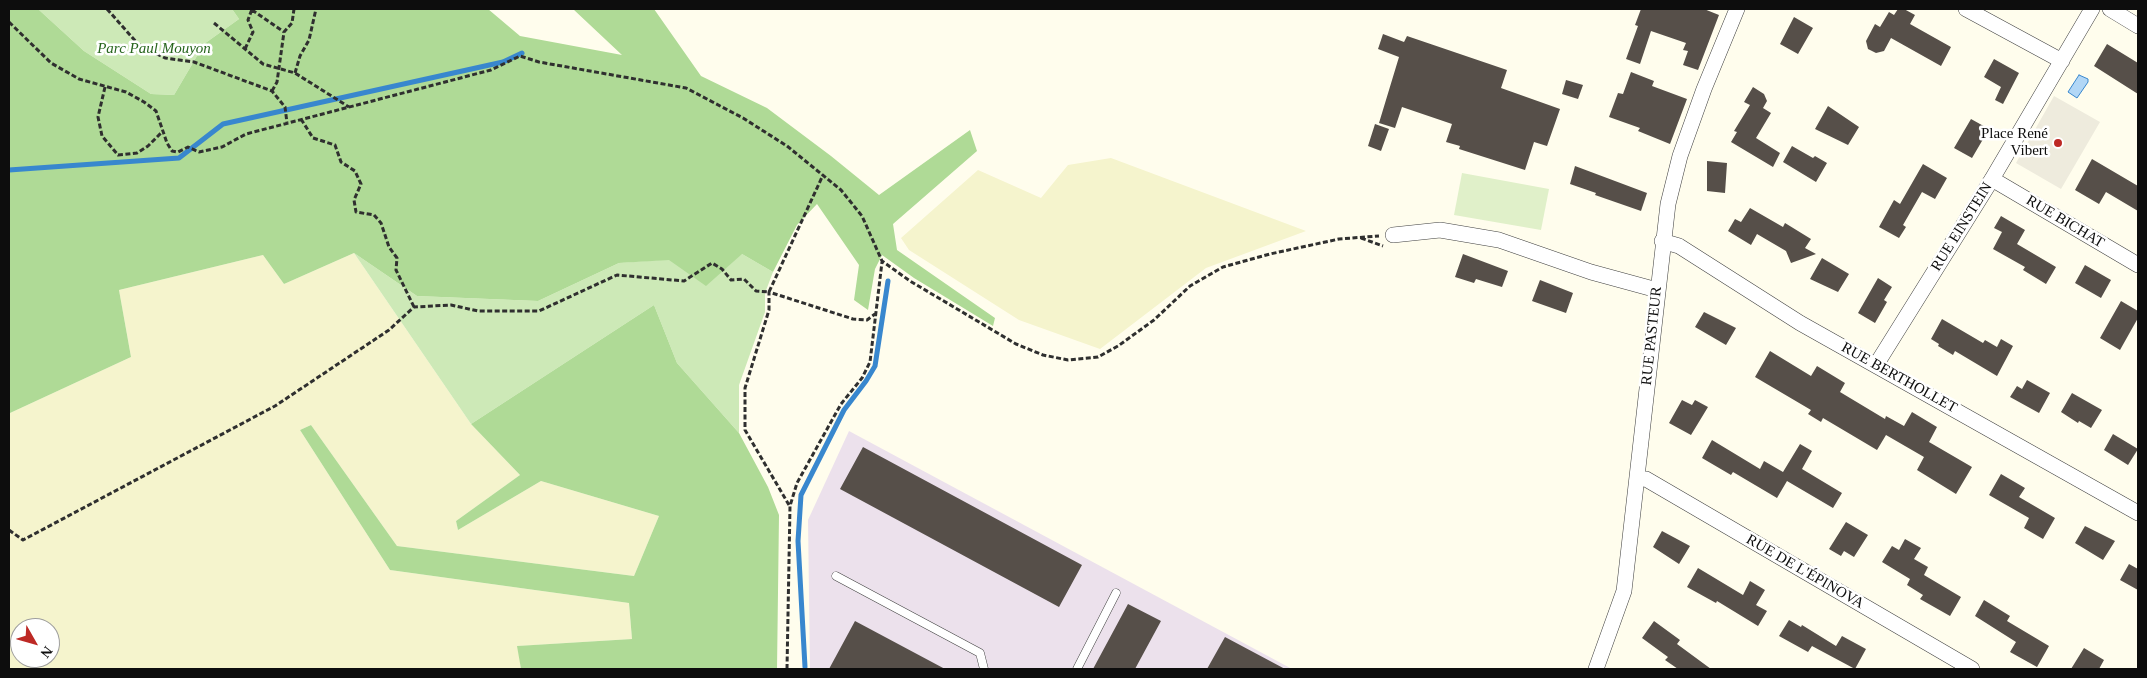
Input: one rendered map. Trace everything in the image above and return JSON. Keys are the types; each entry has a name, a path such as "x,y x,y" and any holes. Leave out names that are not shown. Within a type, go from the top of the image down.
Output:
{"street":[{"name":"RUE PASTEUR","path":"1596,669 1624,591 1638,478 1662,241 1668,204 1680,156 1704,88 1737,9"},
{"path":"1966,9 2062,62"},
{"name":"RUE EINSTEIN","path":"1876,365 1992,179 2092,9"},
{"path":"2110,9 2138,26"},
{"name":"RUE BICHAT","path":"1992,179 2138,265"},
{"path":"1393,235 1440,230 1499,240 1591,272 1657,290"},
{"name":"RUE BERTHOLLET","path":"1662,241 1679,246 1800,322 2138,513"},
{"name":"RUE DE L'ÉPINOVA","path":"1638,478 1646,479 1972,669"}],"lane":[{"path":"836,576 980,653 984,669"},
{"path":"1077,669 1116,593"}],"path":[{"path":"107,9 138,44 165,58 194,62 272,92 285,107 287,123"},
{"path":"245,49 253,32 248,20 252,9 284,32"},
{"path":"272,92 277,82 284,32 292,23 294,9"},
{"path":"295,73 300,56 309,40 316,9"},
{"path":"9,22 51,63 79,79 126,92 156,111 167,143 172,151 178,152 188,147 199,152 222,147 246,134 491,70 520,56 539,62 686,88 743,118 787,146 841,190 862,216 882,261 910,281 1016,344 1044,355 1068,360 1098,357 1118,346 1154,320 1190,286 1223,266 1339,239 1393,235"},
{"path":"214,23 263,64 295,73 349,107"},
{"path":"105,87 98,118 102,136 118,155 136,153 148,146 163,130"},
{"path":"301,119 313,138 335,145 341,162 355,170 361,184 354,200 356,212 374,215 382,223 389,247 397,258 396,270 414,307"},
{"path":"790,506 745,430 745,388 769,310 769,292 823,175"},
{"path":"787,669 790,506 797,483 836,413 862,378 870,362 882,261"},
{"path":"9,530 23,540 275,406 389,330 414,307 451,305 478,311 539,311 617,275 684,281 712,263 722,269 731,280 744,279 756,291 769,292 853,319 867,320 875,314"}],"shaded area":[{"name":"Place René Vibert","path":"2054,96 2100,122 2061,189 2016,163"},
{"path":"849,431 1292,669 810,669 808,520"}],"green space":[{"path":"9,9 38,9 84,51 151,94 174,95 204,44 239,19 232,9 488,9 520,36 622,55 573,9 654,9 701,76 767,108 879,195 970,130 977,151 893,224 897,250 995,318 993,326 914,278 882,255 875,269 868,310 854,300 859,265 817,204 797,225 773,272 742,254 706,286 669,260 619,263 538,301 417,296 354,253 284,284 263,255 119,290 131,357 10,413"},
{"name":"Parc Paul Mouyon","path":"38,9 232,9 239,19 204,44 174,95 151,94 84,51"},
{"path":"1111,158 1306,231 1206,268 1100,349 1019,320 909,250 901,238 978,170 1041,198 1068,165"},
{"path":"1462,173 1549,189 1541,230 1454,215"},
{"path":"354,253 471,424 520,475 456,521 458,530 541,481 659,516 634,576 397,546 311,425 300,430 390,570 629,603 632,639 518,646 521,669 9,669 10,413 131,357 119,290 263,255 284,284"},
{"path":"354,253 417,296 538,301 619,263 742,254 773,272 765,293 765,312 739,385 739,433 677,363 654,305 471,424"},
{"path":"654,305 677,363 739,433 768,487 779,515 777,669 521,669 517,646 632,639 629,603 390,570 300,430 311,425 397,546 634,576 659,516 541,481 458,530 456,521 520,475 471,424"}],"water":[{"path":"2079,75 2088,79 2088,82 2077,98 2068,92"}],"building":[{"path":"1641,9 1704,9 1719,15 1698,70 1683,65 1688,51 1683,50 1686,43 1651,31 1640,64 1626,59 1638,26 1635,25"},
{"path":"1898,9 1904,9 1915,15 1910,24 1951,47 1941,66 1891,38 1884,51 1876,53 1868,49 1866,41 1875,24 1880,27 1889,12 1894,15"},
{"path":"1794,17 1813,28 1798,54 1780,44"},
{"path":"1383,34 1404,42 1407,36 1507,70 1501,88 1560,109 1547,146 1534,142 1525,170 1459,149 1460,146 1446,142 1452,124 1402,107 1395,128 1379,123 1399,57 1378,49"},
{"path":"2107,44 2138,63 2138,94 2094,66"},
{"path":"1994,59 2019,73 2003,104 1995,100 2001,87 1984,77"},
{"path":"1631,72 1654,81 1652,86 1687,99 1670,144 1638,131 1640,128 1609,117 1618,93 1623,94"},
{"path":"1566,80 1583,85 1578,99 1562,94"},
{"path":"1753,87 1764,94 1767,101 1763,108 1771,113 1756,138 1780,153 1773,167 1731,142 1737,132 1734,131 1750,105 1744,102"},
{"path":"1828,106 1859,127 1848,145 1815,129"},
{"path":"1971,119 1989,129 1972,158 1954,148"},
{"path":"1375,124 1389,129 1381,151 1368,146"},
{"path":"1792,146 1813,158 1815,156 1827,163 1816,182 1783,162"},
{"path":"2092,159 2138,186 2138,211 2106,192 2099,204 2075,190"},
{"path":"1707,161 1727,163 1725,193 1707,191"},
{"path":"1923,164 1947,178 1935,199 1922,192 1903,225 1906,227 1899,238 1879,227 1894,200 1900,204"},
{"path":"1575,166 1647,193 1641,211 1570,184"},
{"path":"1750,208 1783,227 1785,223 1811,239 1805,248 1816,254 1791,263 1786,251 1757,234 1751,245 1728,231 1735,219 1741,222"},
{"path":"2001,216 2025,230 2017,244 2056,267 2046,284 2023,270 2025,267 1993,249 2002,232 1994,228"},
{"path":"1463,254 1508,271 1502,287 1476,279 1474,283 1455,277"},
{"path":"1822,258 1849,274 1838,292 1810,279"},
{"path":"2085,265 2111,280 2101,298 2075,283"},
{"path":"1878,278 1892,287 1884,300 1887,302 1875,323 1858,313"},
{"path":"1540,280 1573,293 1566,313 1532,301"},
{"path":"2121,301 2138,311 2138,318 2120,350 2100,338"},
{"path":"1704,312 1736,328 1726,345 1695,327"},
{"path":"1942,319 1983,343 1985,340 1997,347 2001,339 2013,346 1997,376 1955,351 1953,355 1938,346 1939,344 1931,339"},
{"path":"1770,351 1811,376 1817,366 1845,383 1840,392 1885,419 1886,416 1904,426 1912,412 1937,427 1929,442 1972,467 1956,494 1917,470 1924,457 1886,435 1877,450 1823,418 1821,422 1808,414 1811,410 1755,377"},
{"path":"2027,380 2050,393 2039,413 2010,397 2017,386 2022,389"},
{"path":"2072,393 2102,410 2091,428 2079,421 2078,423 2061,412"},
{"path":"1682,400 1692,405 1695,400 1708,407 1691,435 1669,423"},
{"path":"2113,434 2138,449 2128,465 2104,450"},
{"path":"1712,440 1760,469 1764,461 1783,472 1800,444 1812,451 1802,469 1842,493 1833,508 1787,481 1777,498 1733,472 1731,475 1702,458"},
{"path":"863,447 1082,565 1059,607 840,489"},
{"path":"2001,474 2025,488 2019,497 2055,518 2043,539 2024,528 2029,518 1989,495"},
{"path":"1846,522 1868,535 1854,557 1844,551 1841,556 1829,549"},
{"path":"2085,526 2115,541 2103,560 2075,543"},
{"path":"1662,531 1690,546 1679,564 1653,547"},
{"path":"1905,539 1921,548 1914,559 1928,567 1924,575 1961,597 1950,616 1920,599 1923,595 1907,585 1910,579 1882,562 1892,546 1899,550"},
{"path":"2129,564 2138,569 2138,590 2120,580"},
{"path":"1698,568 1743,595 1750,581 1765,590 1756,605 1767,611 1758,626 1717,601 1716,603 1687,587"},
{"path":"1984,600 2010,616 2007,621 2049,646 2037,667 2010,652 2016,642 1975,616"},
{"path":"1128,604 1161,621 1135,669 1093,669"},
{"path":"1789,620 1801,627 1802,625 1836,646 1842,636 1866,649 1855,669 1812,646 1808,652 1779,636"},
{"path":"855,621 945,669 829,669"},
{"path":"1654,621 1680,640 1677,644 1711,669 1678,669 1665,660 1668,657 1642,638"},
{"path":"1225,637 1285,669 1207,669"},
{"path":"2084,648 2104,660 2099,669 2071,669"}],"waterway":[{"path":"9,170 179,158 223,124 503,62 522,53"},
{"path":"805,667 798,541 801,495 844,410 875,366 888,281"}],"place":[{"name":"Place René Vibert","path":"2058,143"}]}
